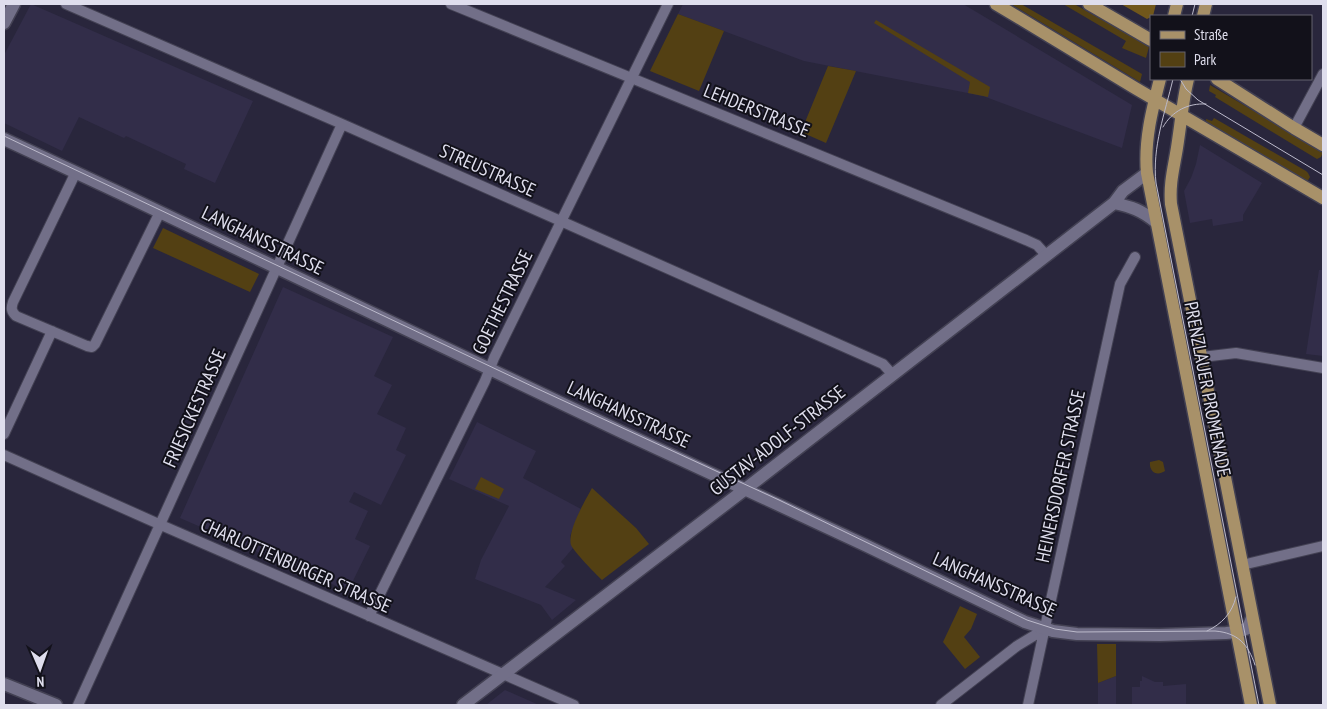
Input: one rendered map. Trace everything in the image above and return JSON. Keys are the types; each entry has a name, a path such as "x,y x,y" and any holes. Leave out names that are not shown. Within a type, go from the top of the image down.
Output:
{"main road":[{"path":"996,4 1323,198"},
{"path":"1089,4 1150,39"},
{"name":"PRENZLAUER PROMENADE","path":"1160,80 1147,138 1147,172 1251,705"},
{"path":"1219,80 1323,145"},
{"name":"PRENZLAUER PROMENADE","path":"1187,84 1172,170 1170,194 1270,705"}],"street":[{"path":"4,23 14,4"},
{"name":"STREUSTRASSE","path":"66,4 883,364 892,374"},
{"name":"LEHDERSTRASSE","path":"450,4 1026,240 1037,245 1046,255"},
{"name":"GOETHESTRASSE","path":"369,616 668,4"},
{"path":"1294,128 1323,74"},
{"name":"FRIESICKESTRASSE","path":"78,705 342,124"},
{"name":"LANGHANSSTRASSE","path":"4,139 1025,622 1052,631 1085,634 1237,632"},
{"path":"76,172 16,294 11,308 16,316 92,347 160,212"},
{"name":"GUSTAV-ADOLF-STRASSE","path":"463,705 744,490 1046,255 1114,202 1123,191 1147,172"},
{"path":"1114,202 1144,212 1156,222"},
{"name":"HEINERSDORFER STRASSE","path":"1028,705 1120,284 1135,257"},
{"path":"4,434 52,331"},
{"path":"1202,357 1236,353 1323,368"},
{"name":"CHARLOTTENBURGER STRASSE","path":"4,455 574,705"},
{"path":"1242,564 1323,546"},
{"path":"1237,632 1248,628 1252,618"},
{"path":"942,705 1017,646 1044,629"},
{"path":"4,684 56,705"}],"shaded area":[{"path":"31,4 253,101 215,183 184,169 186,164 126,136 124,138 79,117 62,151 4,123 4,55"},
{"path":"683,4 963,4 1132,105 1122,148 983,96 804,61 678,14"},
{"path":"1121,4 1156,4 1153,15 1150,15 1147,19"},
{"path":"1200,145 1262,183 1243,215 1243,221 1213,226 1212,219 1190,223 1184,191 1196,164"},
{"path":"1319,270 1323,270 1323,356 1306,354"},
{"path":"283,287 393,337 374,376 392,385 377,414 406,428 396,450 406,455 381,505 354,492 349,502 368,511 355,539 370,546 348,591 180,518"},
{"path":"477,422 536,451 523,478 581,509 570,536 573,548 561,562 565,566 545,587 576,600 552,620 541,605 475,579 481,560 509,506 449,479"},
{"path":"1116,676 1116,705 1098,705 1098,683"},
{"path":"1142,676 1155,682 1163,682 1163,686 1186,684 1186,705 1132,705 1132,687 1140,687"},
{"path":"505,690 539,705 486,705"}],"green space":[{"path":"1011,4 1021,4 1142,74 1140,82"},
{"path":"1063,4 1074,4 1147,45 1149,47 1146,58 1122,48 1126,41"},
{"path":"678,14 724,31 699,91 650,71"},
{"path":"876,20 990,87 988,97 968,93 970,82 874,23"},
{"path":"828,66 856,71 826,143 801,132"},
{"path":"1210,85 1323,152 1321,157 1317,159 1215,97 1216,95 1209,91"},
{"path":"1214,118 1306,171 1310,177 1307,182 1206,122 1206,119 1212,121"},
{"path":"163,228 259,274 250,292 153,248"},
{"path":"1159,460 1163,462 1165,471 1156,473 1152,470 1150,462"},
{"path":"481,477 504,489 499,499 475,489"},
{"path":"592,488 636,528 649,544 602,580 573,548 570,539 574,524"},
{"path":"960,606 977,614 971,629 964,637 980,657 965,669 943,642"},
{"path":"1097,644 1116,644 1116,676 1098,683"}],"tram line":[{"path":"1192,15 1195,4"},
{"path":"1173,80 1158,143 1155,170 1156,183 1259,705"},
{"path":"1181,80 1186,89 1198,100 1323,175"},
{"path":"1163,127 1181,109 1193,105 1206,104"},
{"path":"4,136 538,389 779,500 1027,620 1055,629 1077,632 1223,632 1241,641 1249,651 1255,665"},
{"path":"1207,631 1226,617 1236,597"}]}
